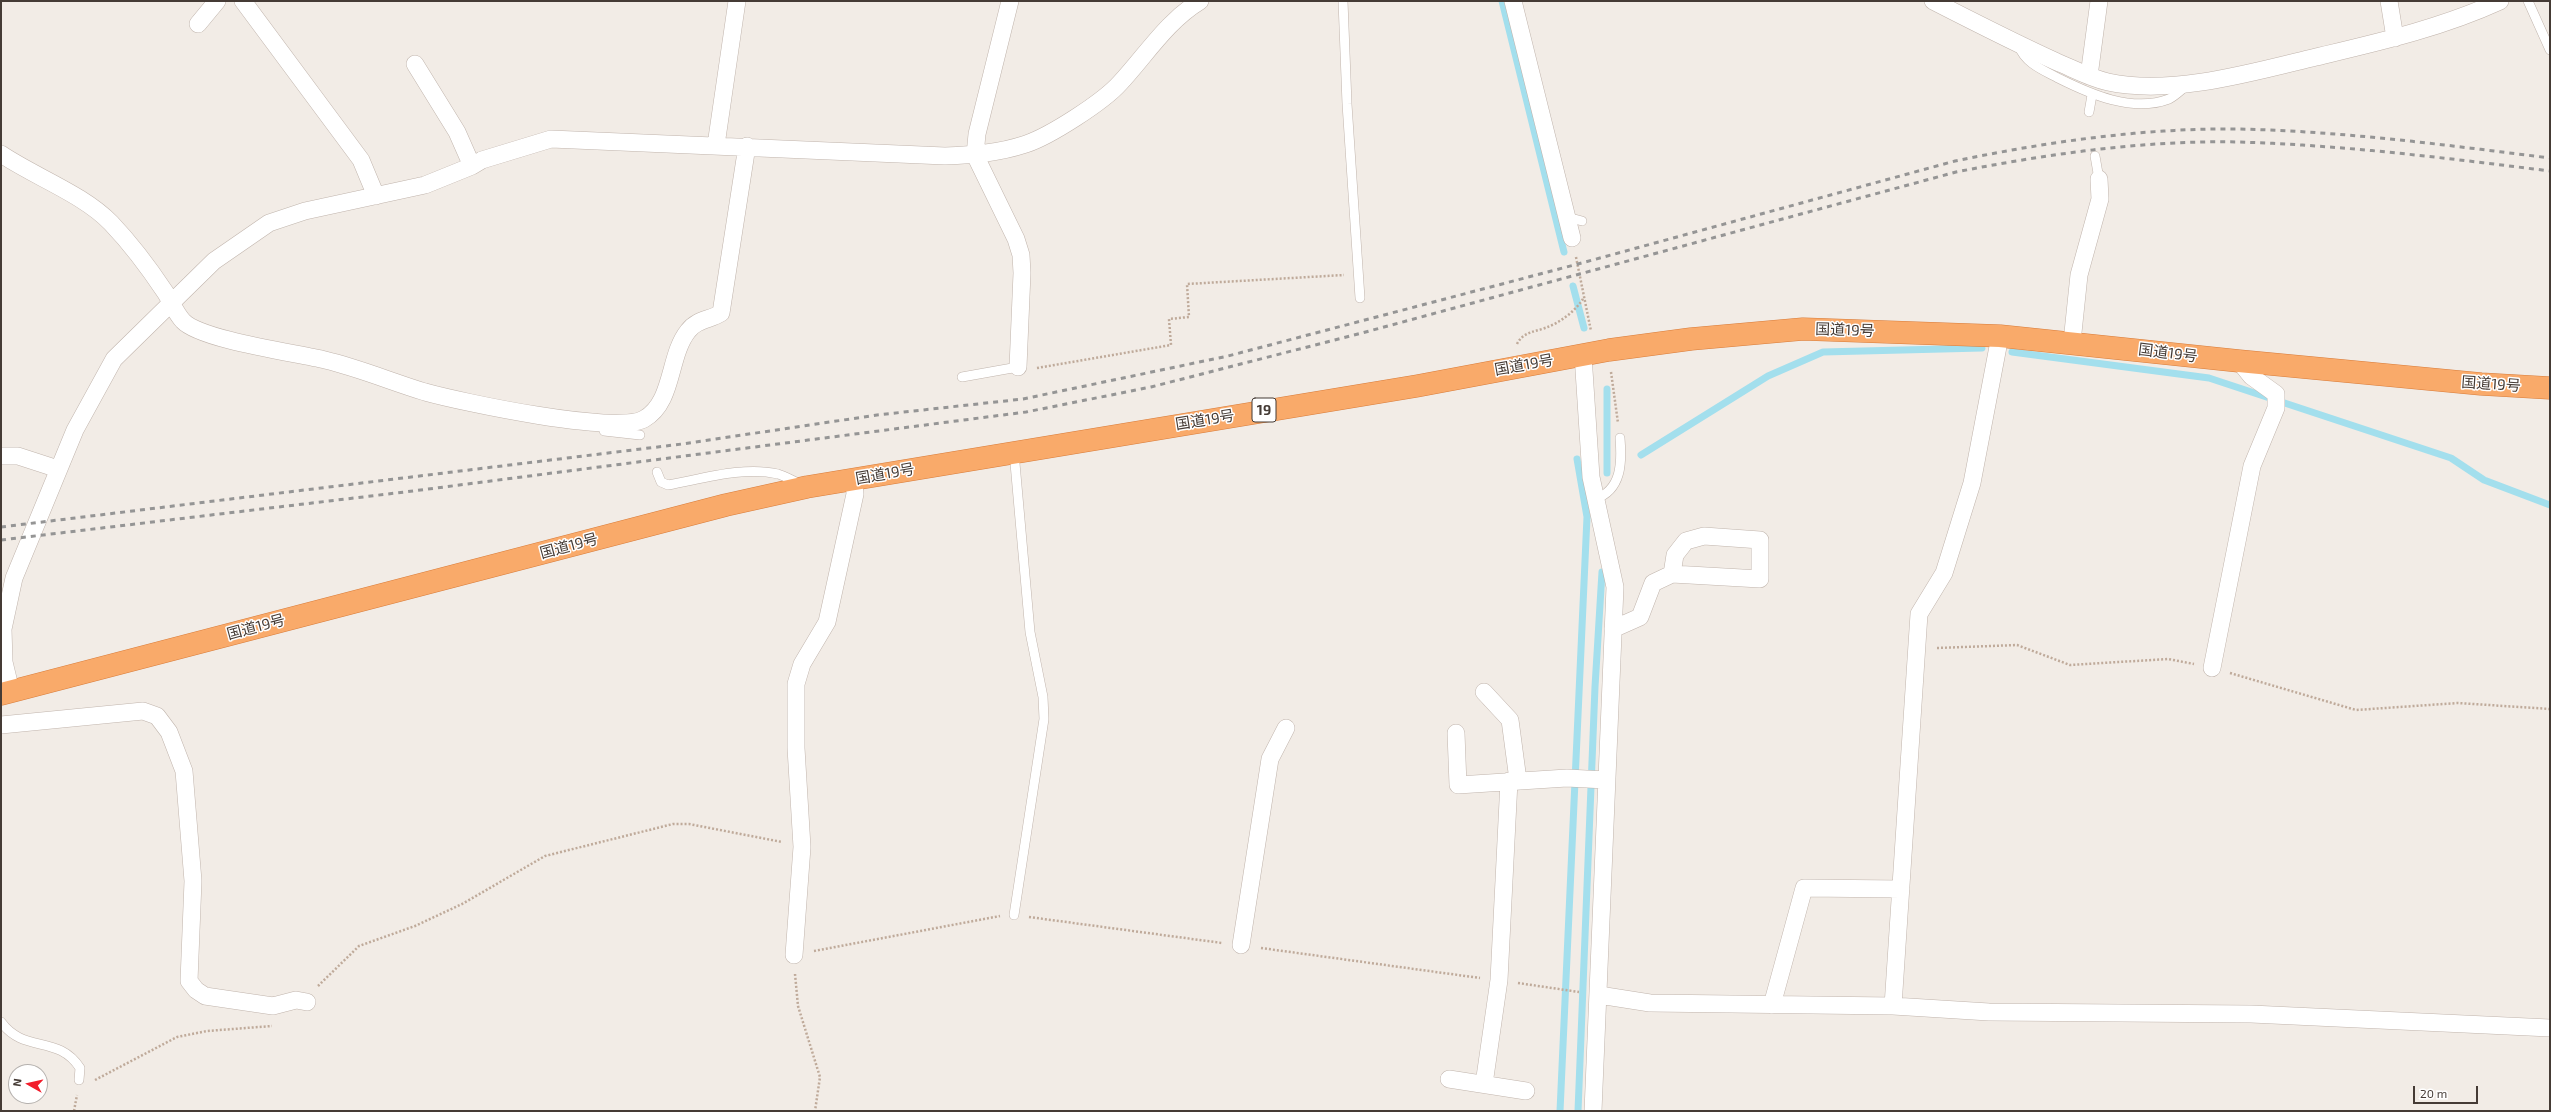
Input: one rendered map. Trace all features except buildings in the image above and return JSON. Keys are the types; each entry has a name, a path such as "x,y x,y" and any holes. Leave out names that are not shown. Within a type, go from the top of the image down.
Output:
{"highway":[{"name":"国道19号","path":"6,692 726,504 807,487 1417,386 1583,354 1691,339 1803,329 2000,336 2481,384 2550,388"}],"street":[{"path":"198,24 217,1"},
{"path":"243,1 361,160 376,196"},
{"path":"716,145 737,1"},
{"path":"1010,1 977,134 975,155 1016,239 1021,255 1022,273 1018,367"},
{"path":"6,692 3,646 6,608 14,578 33,536 58,469 75,430 114,359 173,303 214,261 270,223 304,211 425,185 472,166 482,160 551,138 945,156 975,155 1027,144 1093,106 1119,85 1163,32 1187,10 1200,1"},
{"path":"1513,1 1574,219 1572,238"},
{"path":"1932,1 2018,45 2089,76 2120,84 2190,83 2234,78 2395,38 2455,21 2500,1"},
{"path":"2089,76 2099,1"},
{"path":"2389,1 2395,38"},
{"path":"415,64 458,132 472,166"},
{"path":"1,154 28,172 85,201 110,222 153,275 173,303 184,322 214,337 328,361 426,392 463,401 578,421 614,423 643,420 658,406 680,345 688,330 702,319 715,317 721,313 747,146"},
{"path":"2072,342 2079,275 2100,199 2099,179"},
{"path":"1893,1006 1918,649 1919,614 1944,573 1972,483 2000,336"},
{"path":"1583,354 1590,463 1595,499 1615,587 1593,1111"},
{"path":"2212,668 2252,466 2276,408 2276,394 2251,376 2239,361"},
{"path":"1,456 18,456 58,469"},
{"path":"794,955 802,846 796,748 797,676 827,622 855,494 854,480"},
{"path":"1613,629 1640,617 1653,583 1672,574 1760,579 1760,540 1704,536 1686,541 1675,555 1672,574"},
{"path":"1484,692 1510,720 1513,780 1499,980 1484,1084"},
{"path":"1,725 143,711 157,716 169,732 184,771 193,881 189,981 196,990 205,996 273,1006 296,1000 307,1002"},
{"path":"1241,945 1270,759 1286,728"},
{"path":"1456,733 1458,785 1513,780 1567,778 1606,780"},
{"path":"1772,1005 1804,888 1901,890"},
{"path":"1599,995 1650,1003 1893,1006 1989,1012 2251,1014 2550,1028"},
{"path":"1449,1079 1526,1091"}],"lane":[{"path":"1343,1 1360,298"},
{"path":"2528,1 2550,50"},
{"path":"2018,45 2021,53 2034,65 2092,95 2132,103 2150,102 2169,99 2190,83"},
{"path":"2089,112 2092,95"},
{"path":"2096,156 2099,179"},
{"path":"962,377 1018,367"},
{"path":"578,421 581,427 588,430 627,432 640,435"},
{"path":"1595,499 1612,489 1618,479 1620,438"},
{"path":"1014,452 1030,632 1043,697 1044,719 1014,914"},
{"path":"657,472 661,482 668,485 733,474 755,472 778,474 807,487"},
{"path":"1,1022 9,1034 23,1041 64,1051 80,1068 79,1080"}],"path":[{"path":"1572,238 1592,333"},
{"path":"1018,367 1030,369 1171,345 1169,319 1189,317 1187,284 1359,274"},
{"path":"1516,347 1520,339 1530,332 1546,328 1563,319 1582,302 1584,297"},
{"path":"1611,372 1620,438"},
{"path":"1918,649 2017,645 2070,665 2168,659 2212,668 2356,710 2458,703 2550,709"},
{"path":"307,1002 315,989 359,946 415,926 462,904 545,856 673,824 689,824 802,846"},
{"path":"815,1111 820,1078 798,1006 794,955 1014,914 1599,995"},
{"path":"79,1080 95,1080 177,1037 207,1031 274,1025"}],"waterway":[{"path":"1502,1 1564,252"},
{"path":"1573,286 1584,328"},
{"path":"1641,455 1768,376 1823,352 1982,348"},
{"path":"2012,352 2209,378 2451,458 2484,480 2550,505"},
{"path":"1607,389 1607,473"},
{"path":"1560,1111 1587,517 1577,459"},
{"path":"1578,1111 1595,687 1602,572"}],"railway":[{"path":"1,527 682,444 877,415 1023,399 1228,356 1578,264 1955,161 2060,142 2130,134 2201,129 2276,130 2433,144 2550,158"},
{"path":"1,540 413,491 1026,412 1151,387 1362,333 1956,172 2026,159 2167,143 2238,142 2355,149 2550,171"}]}
